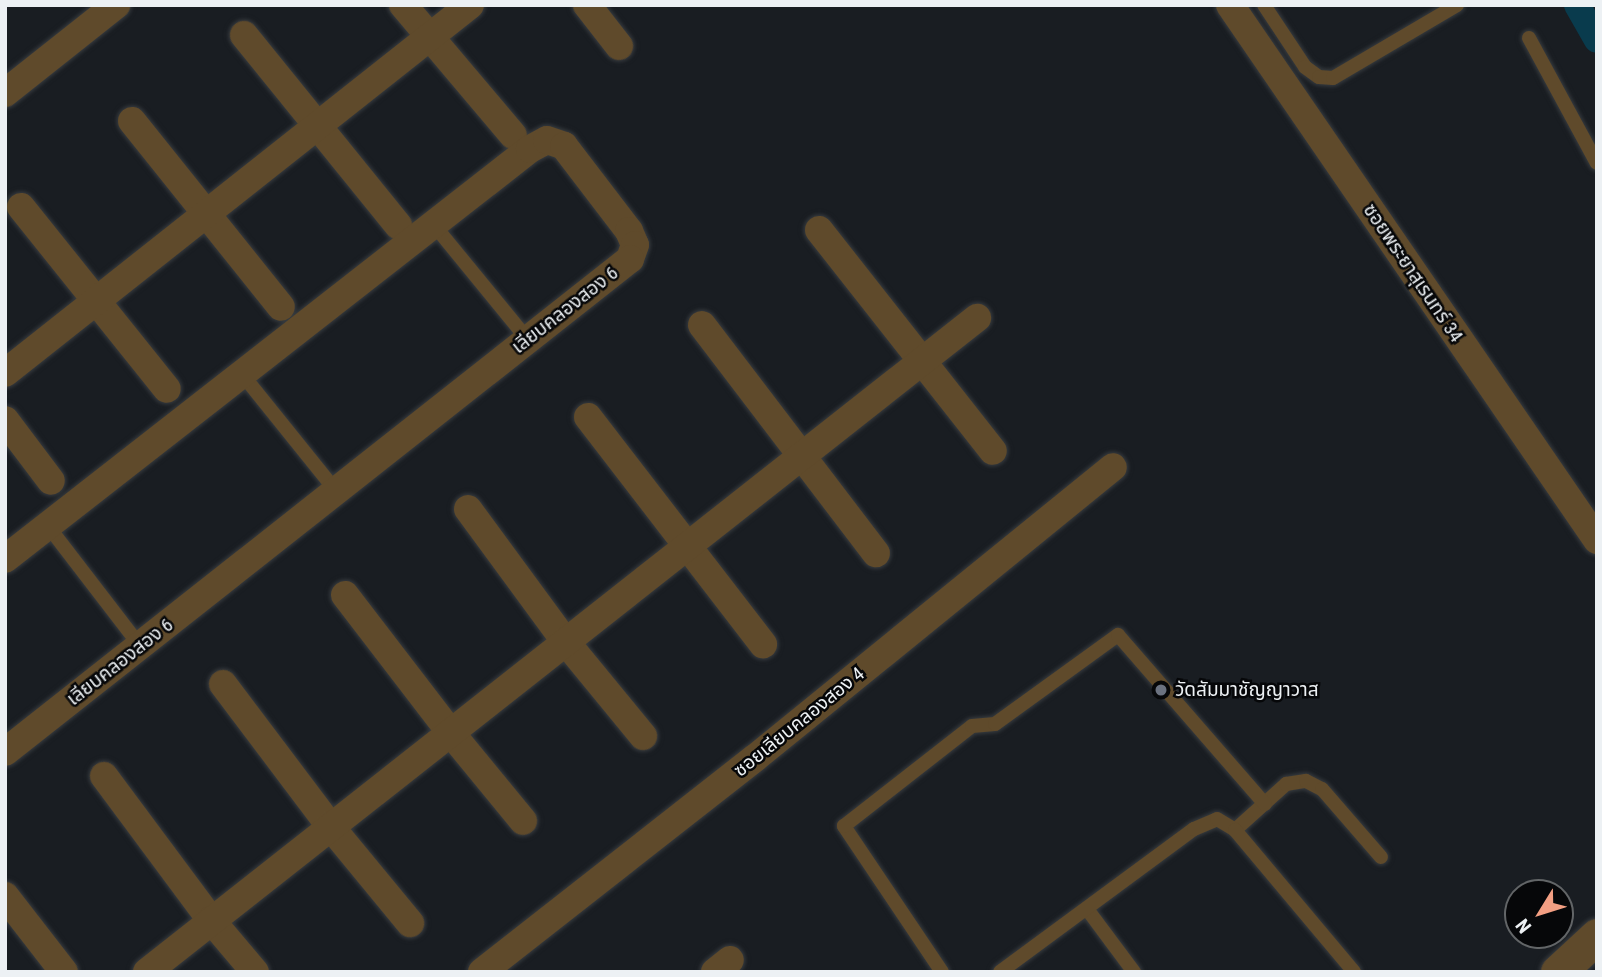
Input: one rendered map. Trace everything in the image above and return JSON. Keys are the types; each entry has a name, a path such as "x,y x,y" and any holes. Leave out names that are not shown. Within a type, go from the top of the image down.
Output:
{"street":[{"path":"5,93 116,5"},
{"path":"403,5 513,135"},
{"path":"5,373 470,5"},
{"path":"587,5 619,46"},
{"name":"ซอยพระยาสุเรนทร์ 34","path":"1230,5 1597,540"},
{"path":"244,35 398,225"},
{"path":"132,121 281,307"},
{"name":"เลียบคลองสอง 6","path":"5,559 530,149 547,140 564,146 629,231 635,245 630,259 5,752"},
{"path":"21,207 167,389"},
{"path":"819,230 993,451"},
{"path":"147,972 976,318"},
{"path":"702,325 876,553"},
{"path":"588,417 763,644"},
{"path":"5,419 51,481"},
{"name":"ซอยเลียบคลองสอง 4","path":"482,972 755,758 1113,467"},
{"path":"468,509 565,641 643,736"},
{"path":"345,595 450,732 523,821"},
{"path":"223,684 331,826 410,923"},
{"path":"104,776 211,919 255,972"},
{"path":"5,897 64,972"},
{"path":"1558,972 1597,936"}],"lane":[{"path":"1264,5 1305,67 1318,77 1333,78 1457,5"},
{"path":"1529,38 1597,163"},
{"path":"434,225 528,340"},
{"path":"242,374 336,491"},
{"path":"48,526 141,646"},
{"path":"942,972 844,826 972,726 995,724 1118,635 1265,804"},
{"path":"1235,830 1286,784 1306,781 1322,789 1381,857"},
{"path":"1000,972 1194,829 1217,820 1235,830 1354,972"},
{"path":"1087,909 1134,972"}],"waterway":[{"path":"1577,5 1597,40"}],"place":[{"name":"วัดสัมมาชัญญาวาส","path":"1161,690"}]}
